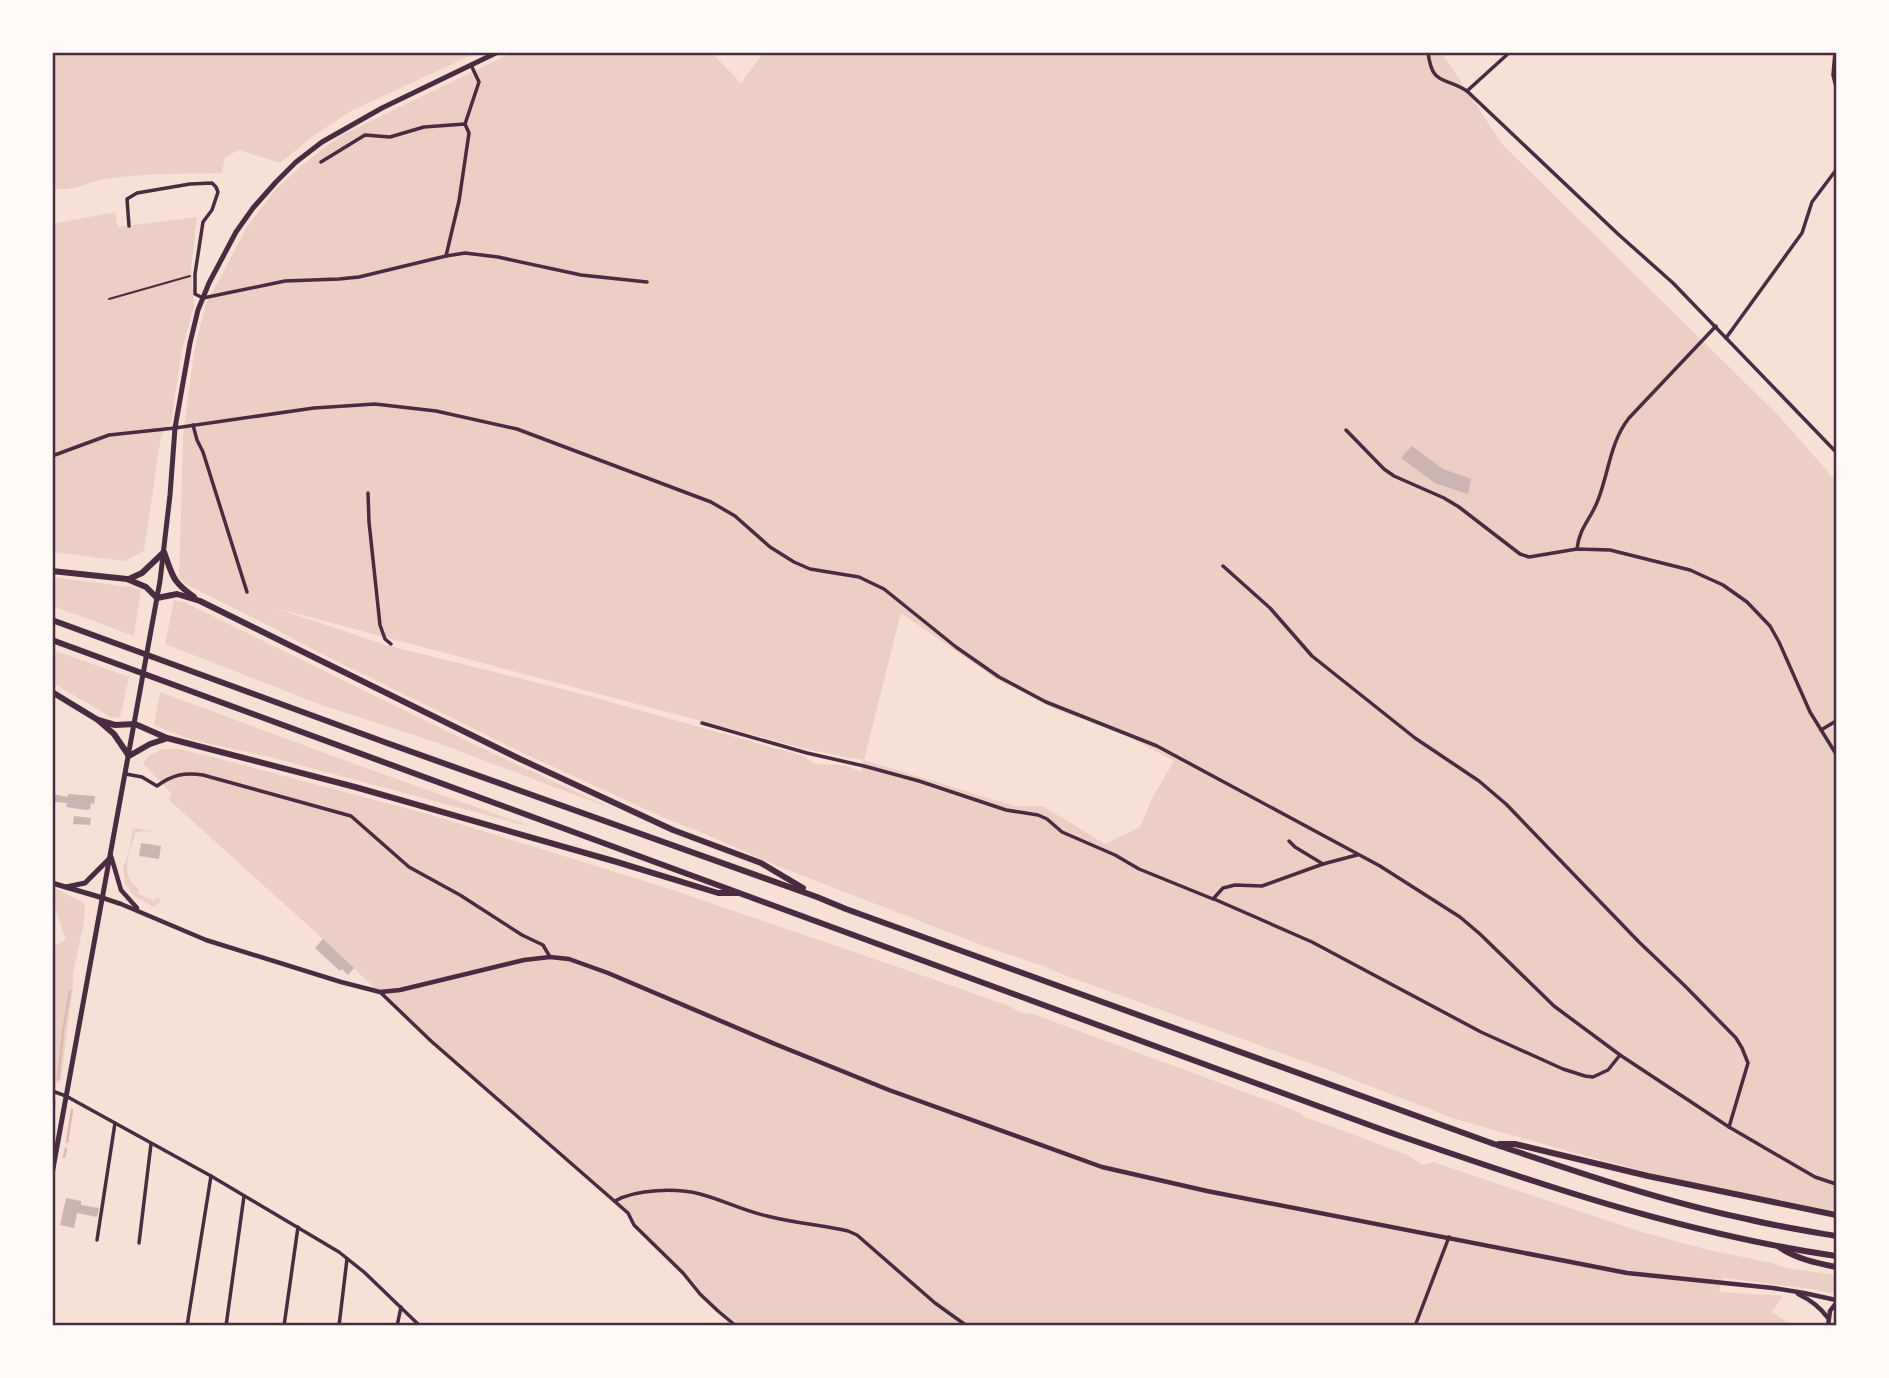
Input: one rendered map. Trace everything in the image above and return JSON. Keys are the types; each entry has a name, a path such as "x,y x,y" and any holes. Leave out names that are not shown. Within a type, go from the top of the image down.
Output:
{"highway":[{"path":"127,579 142,573 164,552 173,578 179,586 200,601 520,759 673,830 761,863 817,897"},
{"path":"52,570 127,579 146,587 157,597 177,594 200,601"},
{"path":"52,620 1494,1144 1664,1198 1745,1219 1836,1236"},
{"path":"52,640 1531,1182 1660,1220 1834,1256"},
{"path":"52,692 98,720 114,734 129,756 167,738"},
{"path":"98,720 114,725 135,724 167,738 355,787 718,893 743,893"},
{"path":"1494,1144 1515,1144 1648,1177 1836,1215"},
{"path":"1777,1246 1804,1260 1833,1266"}],"main road":[{"path":"52,1174 152,629 164,552 175,428 190,343 203,298 236,232 265,194 296,162 354,123 498,52"},
{"path":"66,887 85,883 111,856"},
{"path":"52,883 103,898"}],"street":[{"path":"1428,52 1432,72 1438,78 1467,91 1673,283 1836,452"},
{"path":"1467,91 1510,52"},
{"path":"1835,52 1833,75 1836,87"},
{"path":"446,256 459,201 469,133 465,124 479,82 471,65"},
{"path":"321,162 365,135 390,137 424,127 465,124"},
{"path":"1726,338 1802,233 1812,202 1836,170"},
{"path":"129,226 126,205 127,199 132,195 179,185 212,183 218,192 212,210 203,222 195,274 195,294 203,298 285,281 359,277 446,256 479,254 581,275 647,282"},
{"path":"1577,549 1580,531 1597,503 1612,450 1624,424 1716,326"},
{"path":"52,456 102,436 314,408 375,404 436,411 517,429 711,502 735,516 780,554 802,566 872,583 903,603 956,648 999,677 1046,702 1157,746 1380,866 1460,917 1554,1006 1620,1055 1728,1127 1815,1177 1836,1184"},
{"path":"193,425 247,592"},
{"path":"1346,430 1384,469 1459,507 1520,554 1529,557 1577,549 1624,553 1690,570 1723,585 1763,617 1776,634 1810,712 1836,754"},
{"path":"368,493 380,625 385,639 391,644"},
{"path":"1223,565 1270,608 1321,664 1415,738 1479,781 1506,804 1736,1038 1748,1063 1728,1127"},
{"path":"1821,730 1836,721"},
{"path":"702,723 919,781 1006,810 1038,815 1062,831 1139,869 1312,942 1481,1032 1563,1069 1593,1077 1608,1070 1620,1055"},
{"path":"126,774 140,776 157,786 174,775 195,774 351,816 410,867 543,945 550,957"},
{"path":"1289,841 1324,864"},
{"path":"1213,899 1223,888 1262,886 1357,855"},
{"path":"111,856 121,890 139,912"},
{"path":"103,898 206,940 380,992 401,990 524,960 550,957 583,962 889,1090 1102,1167 1207,1191 1627,1273 1791,1291 1836,1301 1830,1311 1828,1325"},
{"path":"380,992 431,1041 628,1213 634,1225 683,1273 706,1300 736,1325"},
{"path":"52,1091 66,1096 211,1175 298,1227 347,1259 420,1325"},
{"path":"97,1240 115,1123"},
{"path":"139,1243 151,1143"},
{"path":"187,1325 211,1175"},
{"path":"615,1201 643,1192 692,1193 772,1217 848,1231 857,1235 935,1303 967,1325"},
{"path":"226,1325 244,1196"},
{"path":"284,1325 298,1227"},
{"path":"1415,1325 1449,1237"},
{"path":"339,1325 347,1259"},
{"path":"1791,1291 1811,1300 1828,1318"},
{"path":"397,1325 401,1307"}],"path":[{"path":"109,299 195,274"}],"shaded area":[{"path":"53,52 476,53 351,111 316,134 280,163 239,150 225,157 222,173 120,177 60,189 53,188"},
{"path":"764,52 1442,53 1502,144 1779,416 1836,481 1836,1211 1674,1179 1455,1119 1326,1069 984,946 775,865 667,819 525,754 320,653 187,585 179,578 183,436 194,352 205,306 247,227 274,191 301,166 340,136 511,53 712,53 741,83","holes":["275,608 810,750 863,760 861,772 845,765 815,764 803,756 567,690 386,645","901,613 996,679 1059,711 1114,729 1174,761 1153,796 1140,827 1105,844 1043,806 1015,806 864,760"]},
{"path":"115,212 118,227 197,217 191,270 194,306 182,349 171,423 161,436 144,551 124,561 53,552 53,224"},
{"path":"52,577 141,590 134,636 53,606"},
{"path":"174,600 184,602 471,743 615,810 435,742 324,706 165,644"},
{"path":"53,650 129,677 120,717 113,718 53,683"},
{"path":"160,692 538,829 273,758 197,741 168,731 154,725"},
{"path":"163,749 179,749 209,756 428,814 667,888 959,988 1021,1013 1033,1014 1299,1112 1306,1118 1408,1155 1423,1165 1433,1162 1642,1232 1709,1250 1786,1268 1836,1275 1836,1292 1723,1278 1719,1292 1783,1296 1772,1312 1793,1326 736,1325 718,1311 634,1225 631,1216 431,1041 168,799 172,794 143,764 154,753"},
{"path":"133,828 160,832 136,832 127,864 129,878 139,889 137,893 154,901 157,897 160,899 160,904 154,907 133,895 125,884 123,868"},
{"path":"54,888 85,905 73,974 61,1078 53,1085 53,939 55,945 66,940 53,908"}],"building":[{"path":"1412,446 1443,469 1471,479 1468,494 1435,483 1401,458"},
{"path":"52,794 68,797 68,794 95,796 94,804 91,803 90,809 86,810 66,807 67,803 52,803"},
{"path":"74,816 91,818 90,825 73,824"},
{"path":"141,843 161,846 159,859 139,856"},
{"path":"323,939 354,968 348,975 315,948"},
{"path":"66,1198 81,1201 81,1205 99,1208 97,1217 77,1213 74,1228 60,1225"}],"waterway":[{"path":"58,1079 70,991"},
{"path":"52,1120 55,1101"},
{"path":"67,1142 72,1110"},
{"path":"64,1157 66,1149"}]}
